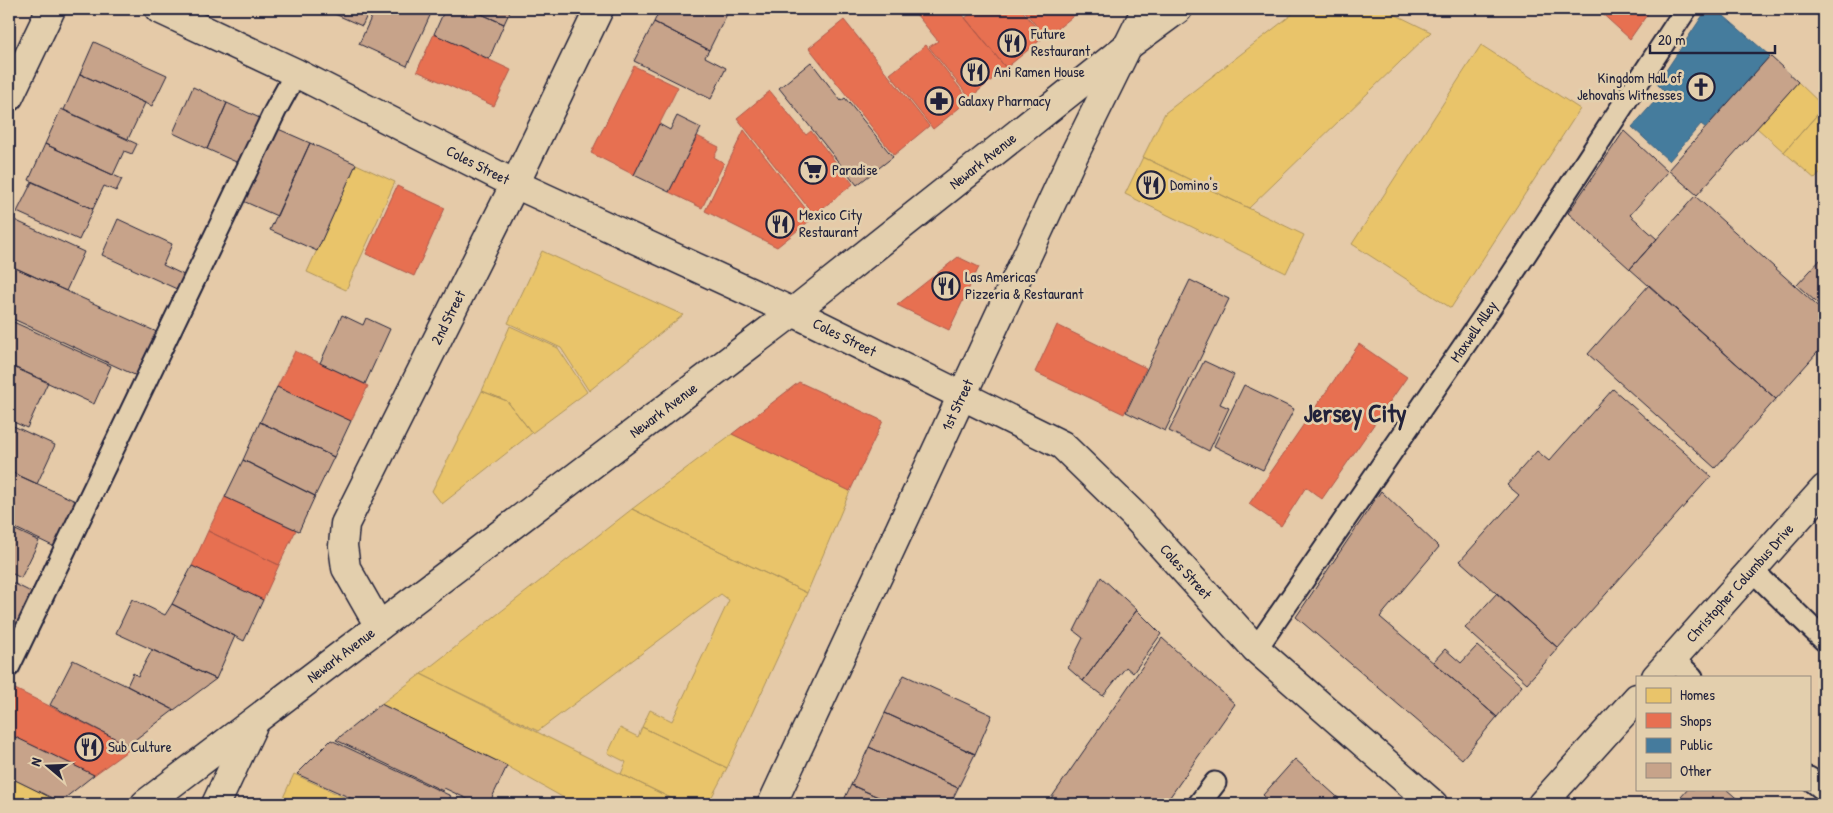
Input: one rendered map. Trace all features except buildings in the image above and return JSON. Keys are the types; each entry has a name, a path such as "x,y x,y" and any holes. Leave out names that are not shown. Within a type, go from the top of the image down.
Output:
{"street":[{"path":"9,98 51,9"},
{"name":"Coles Street","path":"159,9 296,73 515,184 793,312 963,398 1062,445 1134,515 1256,649 1433,804"},
{"name":"2nd Street","path":"379,626 346,568 343,546 345,524 515,184 599,9"},
{"name":"1st Street","path":"772,804 963,398 1071,161 1146,9"},
{"name":"Newark Avenue","path":"145,804 793,312 1129,44 1178,9"},
{"name":"Christopher Columbus Drive","path":"1664,668 1824,489"},
{"path":"1542,804 1636,699"},
{"path":"216,804 254,723"}],"lane":[{"name":"Maxwell Alley","path":"1256,649 1492,305 1686,9"},
{"path":"9,666 271,120 296,73"},
{"path":"1752,570 1824,640"},
{"path":"1664,668 1689,676"},
{"path":"1810,779 1824,790"},
{"path":"1199,804 1215,783"}],"place":[{"name":"Future Restaurant","path":"1012,43"},
{"name":"Ani Ramen House","path":"975,72"},
{"name":"Kingdom Hall of Jehovahs Witnesses","path":"1701,87"},
{"name":"Galaxy Pharmacy","path":"939,101"},
{"name":"Paradise","path":"813,170"},
{"name":"Domino's","path":"1151,185"},
{"name":"Mexico City Restaurant","path":"780,224"},
{"name":"Las Americas Pizzeria & Restaurant","path":"946,286"},
{"name":"Sub Culture","path":"89,747"}],"district":[{"name":"Jersey City","path":"1355,413"}]}
